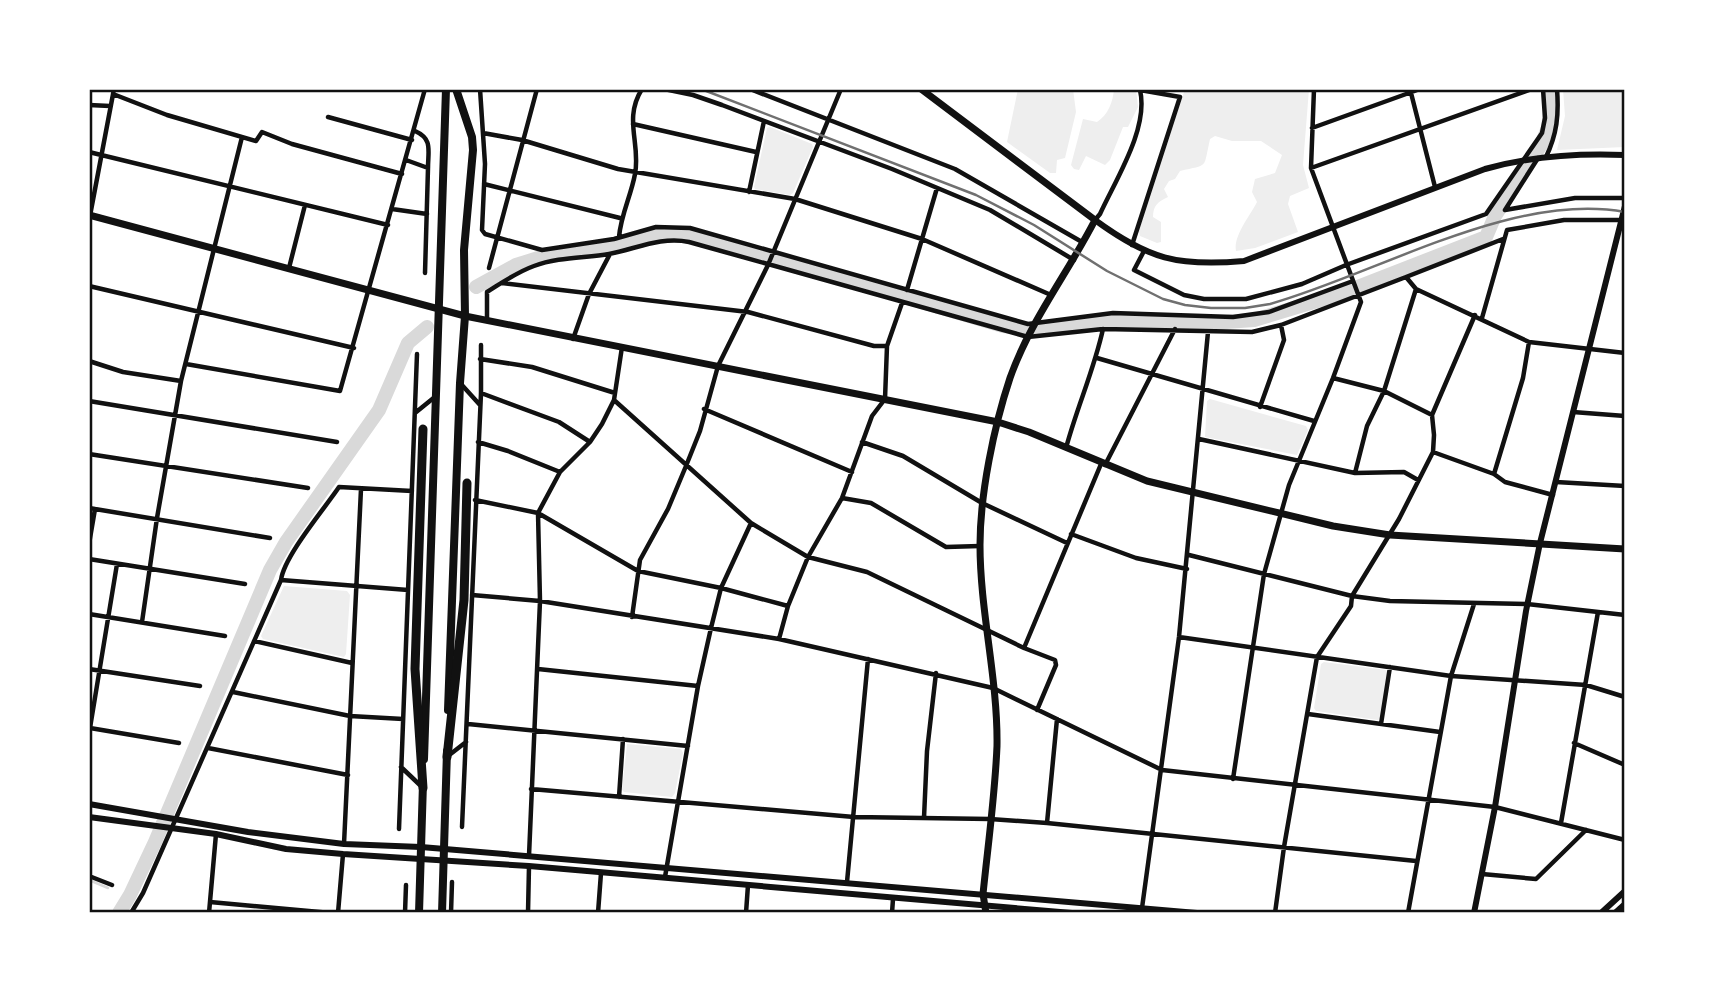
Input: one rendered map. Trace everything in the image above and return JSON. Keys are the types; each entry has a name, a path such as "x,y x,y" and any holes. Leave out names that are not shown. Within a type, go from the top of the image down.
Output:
{"highway":[{"path":"419,913 446,89"},
{"path":"442,909 460,383 465,316 466,219 473,150 472,137 456,89"},
{"path":"423,429 415,669 423,788"},
{"path":"447,757 464,600 467,483"}],"main road":[{"path":"921,89 1095,220 1031,330 1010,378 982,503 980,546 997,745 983,894 986,909"},
{"path":"90,217 465,316 998,422 1147,481 1350,529 1390,535 1625,549"}],"street":[{"path":"187,364 340,391 425,89"},
{"path":"480,89 484,184 482,230 485,234 542,250 581,245 656,227 690,228 1003,318 1031,330 1113,313 1233,317 1269,312 1353,282"},
{"path":"489,268 537,89"},
{"path":"619,236 620,218 636,172 634,102 642,89"},
{"path":"664,89 693,95 937,188 990,211 1074,260"},
{"path":"750,89 955,169 1083,243"},
{"path":"632,617 640,560 668,509 700,431 718,366 768,265 841,89"},
{"path":"1233,779 1264,574 1299,460 1361,302 1311,168 1314,89"},
{"path":"1312,128 1420,89"},
{"path":"1311,168 1532,89"},
{"path":"1543,89 1545,126 1534,158 1504,210 1575,198 1625,198"},
{"path":"1144,251 1134,270 1184,295 1204,299 1246,299 1272,293 1486,215 1534,158 1555,139 1559,116 1557,89"},
{"path":"1132,244 1180,97 1140,90 1142,117 1095,220 1132,244 1154,256 1183,263 1217,264 1244,261 1485,169 1534,158 1582,153 1625,155"},
{"path":"1411,91 1435,187"},
{"path":"90,217 113,92 167,115 256,142 262,132 292,144 402,174"},
{"path":"89,105 110,106"},
{"path":"328,117 412,140"},
{"path":"749,192 764,121"},
{"path":"633,124 756,152"},
{"path":"415,131 428,140 425,273"},
{"path":"483,133 522,140 618,169 794,200 922,239 1052,295"},
{"path":"142,622 181,380 242,137"},
{"path":"89,152 388,225"},
{"path":"406,160 428,168"},
{"path":"484,184 620,218"},
{"path":"907,290 937,188"},
{"path":"289,269 305,205"},
{"path":"1474,913 1540,543 1625,206"},
{"path":"392,209 427,214"},
{"path":"1482,318 1507,230 1564,220 1623,219"},
{"path":"427,232 442,238"},
{"path":"487,320 487,292 517,273 547,262 611,254 656,242 682,240 902,303 1031,330 1175,329 1252,332 1281,326 1356,293 1406,277 1504,239"},
{"path":"573,339 589,294 611,254"},
{"path":"1406,277 1416,289 1529,342 1625,353"},
{"path":"501,283 744,312 874,346 887,346"},
{"path":"89,286 354,348"},
{"path":"1355,473 1367,426 1384,391 1416,289"},
{"path":"779,639 788,606 808,557 842,498 872,416 885,399 887,346 902,303"},
{"path":"1275,913 1283,847 1317,657 1351,606 1352,596 1390,535 1433,452 1432,415 1475,315"},
{"path":"1259,407 1284,340 1281,326"},
{"path":"1066,448 1077,409 1097,358 1103,329"},
{"path":"1024,648 1103,464 1175,329"},
{"path":"1142,908 1189,555 1208,332"},
{"path":"1494,474 1522,378 1529,342"},
{"path":"462,827 481,345"},
{"path":"529,856 540,601 538,513 560,472 590,442 615,396 622,347"},
{"path":"399,829 417,354"},
{"path":"1097,358 1151,376 1314,421"},
{"path":"481,359 532,367 615,396 686,466 751,523 808,557 867,572 987,631 1055,660 1056,665 1037,710"},
{"path":"89,361 123,372 181,380"},
{"path":"1333,378 1384,391 1432,415"},
{"path":"460,383 480,405"},
{"path":"481,393 559,422 590,442"},
{"path":"415,413 438,395"},
{"path":"89,401 337,442"},
{"path":"704,409 852,472"},
{"path":"1573,412 1625,416"},
{"path":"1199,439 1355,473 1404,472 1418,480"},
{"path":"478,442 560,472"},
{"path":"862,442 903,456 982,503 1067,543"},
{"path":"1433,452 1494,474 1505,482 1553,495"},
{"path":"89,454 308,488"},
{"path":"1556,482 1625,486"},
{"path":"131,913 143,893 233,692 289,558 339,487 412,491"},
{"path":"344,844 361,489"},
{"path":"842,498 871,503 946,547 980,546"},
{"path":"475,500 538,513 638,571 721,588 788,606"},
{"path":"89,544 92,508 270,538"},
{"path":"665,878 698,686 711,628 721,588 751,523"},
{"path":"1071,534 1136,558 1187,569"},
{"path":"1189,555 1352,596 1390,601 1527,604 1625,615"},
{"path":"89,559 245,584"},
{"path":"117,564 90,728 179,743"},
{"path":"281,580 408,590"},
{"path":"472,595 540,601 779,639 936,673 993,688 1162,770 1295,787 1494,807 1625,839"},
{"path":"1408,913 1451,676 1474,604"},
{"path":"1561,823 1598,612"},
{"path":"89,614 225,636"},
{"path":"1179,637 1451,676 1586,685 1625,697"},
{"path":"254,641 352,663"},
{"path":"847,882 868,659"},
{"path":"1381,723 1390,667"},
{"path":"89,669 200,686"},
{"path":"538,669 698,686"},
{"path":"924,818 927,751 936,673"},
{"path":"233,692 350,716 403,719"},
{"path":"1308,714 1440,732"},
{"path":"1047,823 1057,719"},
{"path":"468,724 688,746"},
{"path":"619,797 623,739"},
{"path":"447,757 467,742"},
{"path":"1574,743 1625,765"},
{"path":"208,748 348,775"},
{"path":"401,767 423,788"},
{"path":"531,789 854,817 990,819 1047,823 1416,861"},
{"path":"89,804 248,832 344,844 421,847 1197,913"},
{"path":"89,817 216,834 286,849 529,866 893,898 986,909 1072,913"},
{"path":"1482,874 1536,879 1587,830"},
{"path":"209,913 216,834"},
{"path":"338,913 343,854"},
{"path":"528,913 529,866"},
{"path":"598,913 601,873"},
{"path":"89,876 112,885"},
{"path":"442,909 451,913 452,882"},
{"path":"405,913 406,885"},
{"path":"746,913 748,885"},
{"path":"1601,913 1625,891"},
{"path":"892,913 893,898"},
{"path":"210,902 331,913"},
{"path":"1615,913 1625,904"}],"shaded area":[{"path":"1018,89 1073,89 1076,112 1065,158 1057,160 1056,173 1050,173 1007,142"},
{"path":"1114,89 1136,89 1138,107 1128,127 1123,127 1110,160 1105,165 1086,156 1079,170 1074,169 1071,165 1083,119 1097,122 1101,119 1109,108"},
{"path":"1185,89 1309,89 1303,165 1309,188 1290,196 1288,204 1298,232 1255,248 1236,251 1239,233 1257,202 1252,192 1255,179 1275,173 1282,155 1261,141 1232,141 1215,136 1210,139 1203,164 1180,171 1164,189 1168,197 1157,204 1153,217 1161,222 1161,242 1140,236 1139,231"},
{"path":"1563,89 1625,89 1625,147 1557,150 1565,116"},
{"path":"767,128 812,144 813,147 790,195 754,187"},
{"path":"1210,399 1306,426 1308,430 1297,455 1205,437 1207,401"},
{"path":"284,586 347,591 350,595 344,657 263,639 261,636"},
{"path":"1324,662 1386,670 1388,672 1381,718 1378,720 1316,711 1314,708 1321,664"},
{"path":"627,744 681,749 683,753 672,797 622,790"}],"waterway":[{"path":"476,287 516,265 551,254 590,250 651,236 679,233 1003,326 1037,330 1117,321 1198,324 1254,320 1337,295 1486,237 1495,216 1541,145 1548,128 1551,104 1549,89"},
{"path":"119,913 155,842 270,570 286,542 379,410 408,343 427,327"},
{"path":"89,880 108,888"}],"railway":[{"path":"701,89 976,195 1034,225 1107,271 1163,299 1185,305 1245,308 1270,304 1446,239 1537,213 1582,209 1625,212"}]}
